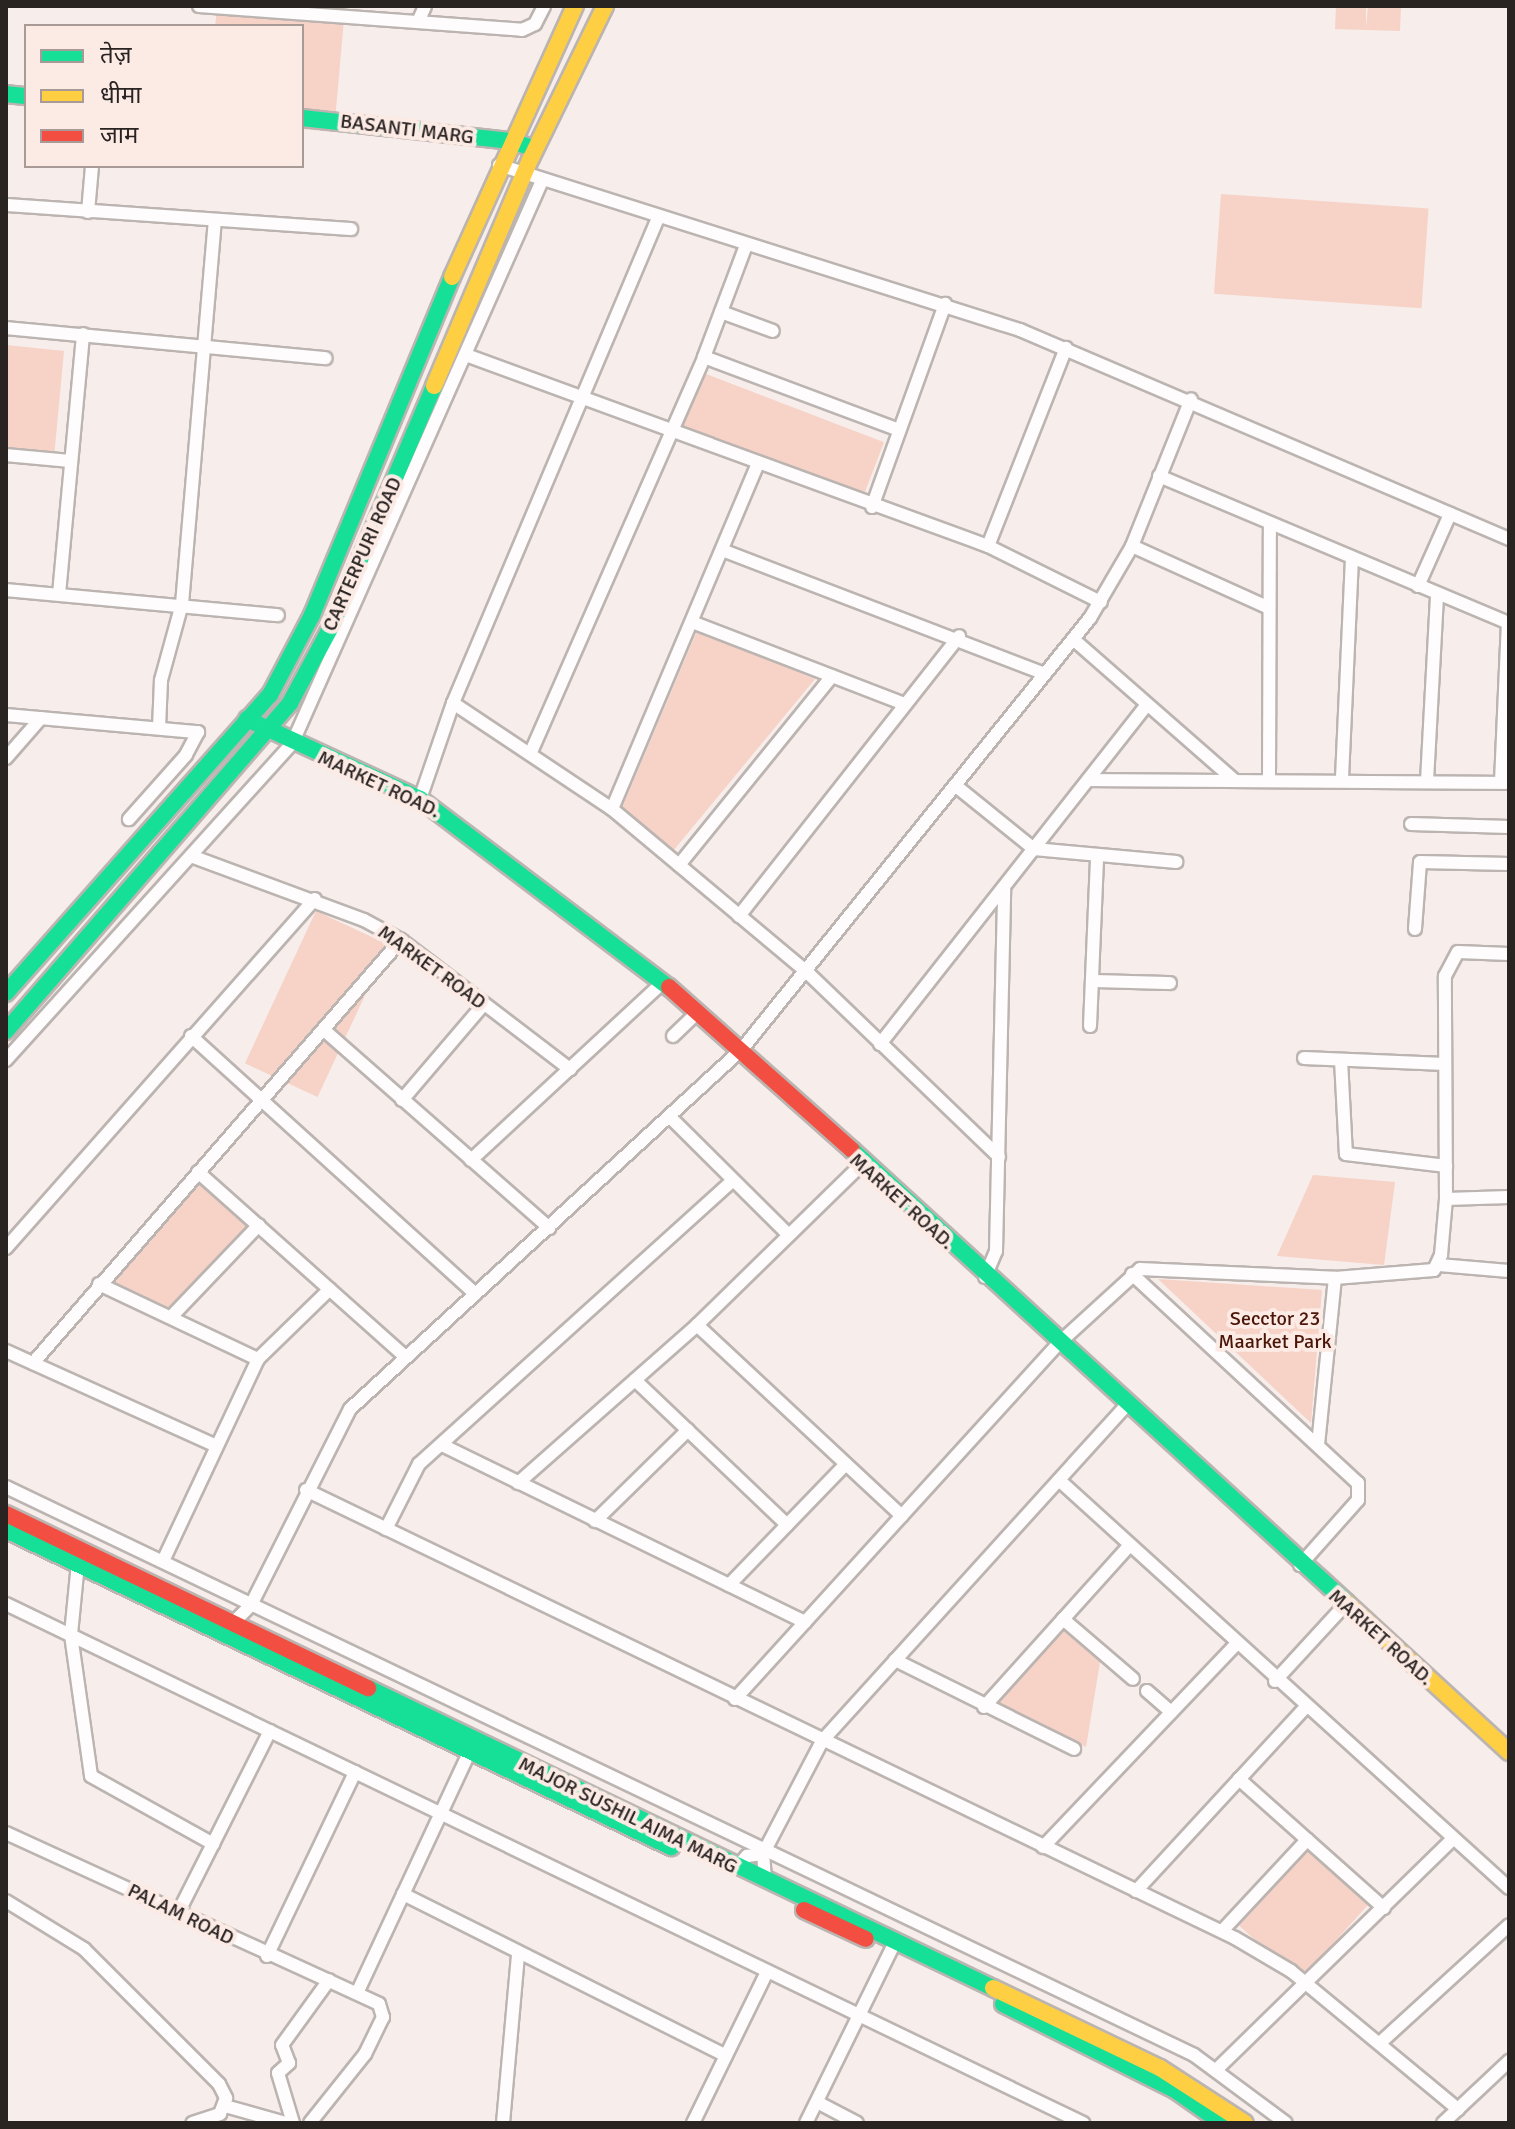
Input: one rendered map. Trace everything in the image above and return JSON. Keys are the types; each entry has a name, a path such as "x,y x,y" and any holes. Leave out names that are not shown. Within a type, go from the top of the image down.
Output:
{"street":[{"path":"199,6 347,11 418,22 522,30 535,24 544,6"},
{"path":"418,22 425,6"},
{"name":"CARTERPURI ROAD","path":"6,993 270,695 312,615 499,165 575,6"},
{"name":"CARTERPURI ROAD","path":"6,1031 290,703 333,623 535,149 605,6"},
{"name":"BASANTI MARG","path":"304,118 512,141 535,149"},
{"path":"499,165 541,183 945,304 1066,348 1191,399 1509,539"},
{"path":"88,212 92,168"},
{"path":"6,1060 292,744 541,183"},
{"path":"6,205 351,229"},
{"path":"420,799 453,703 658,218"},
{"path":"159,728 161,680 182,604 215,221"},
{"path":"531,752 704,357 746,245"},
{"path":"872,507 945,304"},
{"path":"721,312 773,331"},
{"path":"6,328 326,358"},
{"path":"59,594 83,334"},
{"path":"988,546 1066,348"},
{"path":"466,355 757,465 988,546 1101,602"},
{"path":"704,357 899,430"},
{"path":"227,1629 250,1607 339,1422 406,1357 671,1118 742,1049 808,973 1073,639 1101,602 1132,546 1191,399"},
{"path":"6,455 70,461"},
{"path":"612,809 757,465"},
{"path":"1088,780 1342,778 1505,783 1508,623 1352,560 1159,476"},
{"path":"1418,586 1450,514"},
{"path":"1269,779 1270,524"},
{"path":"1132,546 1269,608"},
{"path":"722,550 959,636 1045,674"},
{"path":"1342,778 1352,560"},
{"path":"6,590 278,615"},
{"path":"1427,781 1437,594"},
{"path":"692,622 905,704"},
{"path":"739,916 959,636"},
{"path":"1073,639 1233,779"},
{"path":"679,865 832,676"},
{"path":"453,703 531,752 612,809 808,973 999,1157"},
{"path":"880,1044 1146,706"},
{"path":"6,715 159,728 199,737 129,819"},
{"path":"6,758 41,718"},
{"name":"MARKET ROAD.","path":"247,719 292,744 420,799 547,887 742,1049 861,1165 1300,1565 1506,1743"},
{"path":"956,786 1034,849 1176,862"},
{"path":"1411,824 1509,827"},
{"name":"MARKET ROAD","path":"191,856 315,899 401,940 570,1069"},
{"path":"1090,1026 1097,856"},
{"path":"1415,929 1420,862 1509,864"},
{"path":"985,1277 996,1251 1004,889"},
{"path":"6,1248 315,899"},
{"path":"33,1363 401,940"},
{"path":"1439,1265 1446,1199 1445,976 1452,957 1509,954"},
{"path":"1092,981 1170,983"},
{"path":"471,1160 663,982"},
{"path":"402,1100 484,1004"},
{"path":"673,1036 698,1012"},
{"path":"324,1030 549,1228"},
{"path":"191,1036 476,1294"},
{"path":"1304,1058 1445,1064"},
{"path":"1341,1060 1346,1154 1446,1166"},
{"path":"671,1118 789,1235"},
{"path":"518,1483 697,1325 861,1165"},
{"path":"198,1172 406,1357"},
{"path":"386,1529 409,1476 733,1180"},
{"path":"1446,1199 1509,1197"},
{"path":"171,1317 259,1225"},
{"path":"735,1699 1058,1344 1132,1274 1148,1267 1335,1278 1423,1274 1439,1265 1509,1271"},
{"path":"1132,1274 1318,1445 1360,1492 1300,1565"},
{"path":"1318,1445 1335,1278"},
{"path":"99,1284 258,1359"},
{"path":"163,1561 214,1445 258,1359 330,1289"},
{"path":"697,1325 902,1516"},
{"path":"6,1351 214,1445"},
{"path":"635,1380 787,1525"},
{"path":"765,1880 764,1852 822,1741 1126,1406"},
{"path":"595,1521 688,1430"},
{"path":"442,1445 805,1622"},
{"path":"729,1585 846,1464"},
{"path":"1059,1480 1275,1681 1509,1888"},
{"path":"6,1487 163,1561 250,1607 1217,2069 1286,2123"},
{"path":"306,1490 1222,1931 1307,1984 1381,2042 1458,2109"},
{"name":"MAJOR SUSHIL AIMA MARG","path":"6,1514 227,1629"},
{"name":"MAJOR SUSHIL AIMA MARG","path":"6,1530 248,1638 765,1880 1163,2083 1222,2123"},
{"path":"984,1707 1129,1546"},
{"path":"78,1563 71,1635 91,1776 213,1844"},
{"path":"6,1604 1083,2123"},
{"path":"1275,1681 1345,1605"},
{"path":"248,1638 250,1607"},
{"path":"1063,1619 1133,1679"},
{"name":"MAJOR SUSHIL AIMA MARG","path":"248,1638 469,1753 1172,2075 1245,2123"},
{"path":"1043,1847 1236,1644"},
{"path":"895,1660 984,1707 1074,1749"},
{"path":"1147,1691 1171,1712"},
{"path":"1136,1891 1305,1708"},
{"path":"178,1913 270,1731"},
{"path":"310,2123 357,2065 383,2017 379,2004 358,1991 469,1753"},
{"path":"267,1956 355,1772"},
{"path":"1239,1779 1384,1908"},
{"name":"PALAM ROAD","path":"6,1833 267,1956 358,1991"},
{"path":"1217,2069 1453,1839"},
{"path":"1222,1931 1307,1840"},
{"path":"737,1867 747,1856 764,1852"},
{"path":"403,1894 726,2056"},
{"path":"6,1901 84,1949 219,2084 225,2106 217,2118 192,2123"},
{"path":"1381,2042 1509,1925"},
{"path":"806,2123 893,1945"},
{"path":"503,2123 518,1954"},
{"path":"693,2123 767,1972"},
{"path":"293,2123 278,2073 289,2063 282,2045 329,1980"},
{"path":"1443,2123 1509,2061"},
{"path":"817,2102 857,2123"},
{"path":"225,2106 286,2123"}],"green space":[{"path":"1336,6 1366,6 1366,28 1368,6 1401,6 1400,31 1335,29"},
{"path":"217,11 344,19 334,132 304,129 304,24 215,24"},
{"path":"1221,194 1428,209 1422,308 1214,294"},
{"path":"6,345 64,351 54,457 6,453"},
{"path":"701,372 884,442 863,496 680,426"},
{"path":"697,631 815,679 673,851 621,810"},
{"path":"316,911 389,945 318,1097 245,1063"},
{"path":"1313,1175 1395,1182 1384,1265 1277,1256"},
{"path":"200,1182 248,1225 172,1309 110,1280"},
{"name":"Secctor 23 Maarket Park","path":"1158,1279 1322,1290 1311,1423"},
{"path":"1063,1630 1100,1662 1086,1747 997,1704"},
{"path":"1308,1849 1369,1904 1300,1980 1239,1926"}],"traffic: fast":[{"path":"6,94 24,96"},
{"path":"304,118 512,141 535,149"},
{"path":"6,993 270,695 312,615 452,277"},
{"path":"6,1031 290,703 333,623 434,386"},
{"path":"247,719 420,799 669,987"},
{"path":"852,1150 1347,1603"},
{"path":"6,1530 671,1847"},
{"path":"368,1688 993,1988"},
{"path":"1003,2004 1175,2090 1222,2123"}],"traffic: slow":[{"path":"452,277 575,6"},
{"path":"434,386 531,158 605,6"},
{"path":"1347,1603 1509,1752"},
{"path":"993,1988 1160,2068 1245,2123"}],"traffic: jam":[{"path":"669,987 852,1150"},
{"path":"6,1514 368,1688"},
{"path":"804,1910 866,1939"}]}
